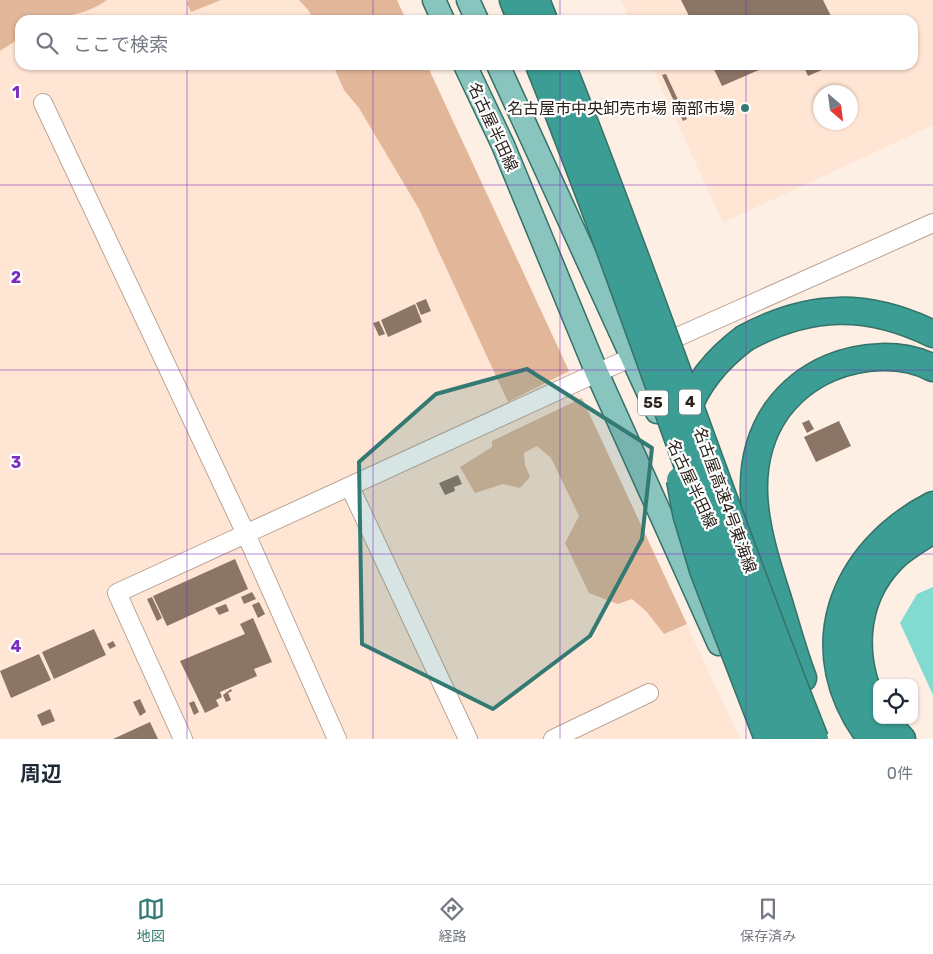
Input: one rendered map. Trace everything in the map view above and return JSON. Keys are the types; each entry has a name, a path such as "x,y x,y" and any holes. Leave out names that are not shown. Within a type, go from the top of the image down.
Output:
{"highway":[{"path":"513,0 519,15"},
{"path":"536,0 542,15"},
{"name":"名古屋高速4号東海線","path":"541,70 591,198 735,596 790,739"},
{"name":"名古屋高速4号東海線","path":"564,70 643,273 756,585 815,739"},
{"path":"768,739 703,570 686,512 678,465 680,438 689,405 708,372 730,348 745,338 784,319 826,311 855,311 894,318 933,334"},
{"path":"827,739 801,672 757,526 753,485 758,450 772,418 782,404 807,380 823,371 839,365 874,358 910,360 933,368"},
{"path":"871,739 856,717 843,691 837,658 838,620 850,586 868,556 893,530 933,505"},
{"path":"873,702 863,681 859,663 858,646 862,613 873,584 882,570 905,548 933,530"},
{"path":"888,724 902,739"}],"main road":[{"path":"434,0 441,15"},
{"name":"名古屋半田線","path":"467,70 503,145 597,373 761,739"},
{"name":"名古屋半田線","path":"500,70 811,739"}],"street":[{"path":"43,103 246,534 337,739"},
{"path":"183,739 117,593 632,357 933,224"},
{"path":"350,487 468,739"},
{"path":"554,739 648,692"}],"highlighted area":[{"path":"527,369 652,448 642,539 590,636 493,709 362,644 359,462 436,394"}],"shaded area":[{"path":"0,0 397,0 404,15 15,15 15,70 429,70 740,739 0,739"},
{"path":"0,0 107,0 98,6 71,15 15,15 15,41 0,51"},
{"path":"189,0 221,0 191,12 187,3"},
{"path":"299,0 397,0 404,15 311,15"},
{"name":"名古屋市中央卸売市場 南部市場","path":"621,0 933,0 933,125 723,223 653,70 918,70 918,15 628,15"},
{"path":"335,70 429,70 569,371 508,402 419,209 359,108 344,90"},
{"path":"582,398 687,624 664,634 646,611 632,599 618,604 589,593 565,543 579,516 551,458 537,446 524,453 525,465 530,477 520,488 503,484 475,493 460,467 492,447 492,441"}],"water":[{"path":"933,587 933,695 900,623 917,594"}],"building":[{"path":"681,0 823,0 830,15 688,15"},
{"path":"714,70 759,70 722,86"},
{"path":"805,70 822,70 808,76"},
{"path":"666,74 687,119 683,121 662,75"},
{"path":"426,299 431,311 421,315 416,303"},
{"path":"415,304 422,322 388,337 381,320"},
{"path":"379,321 385,334 379,336 373,323"},
{"path":"809,420 814,429 807,433 802,423"},
{"path":"839,421 851,446 816,462 804,437"},
{"path":"458,475 462,484 454,487 455,491 445,495 439,483"},
{"path":"235,559 248,589 167,626 153,596"},
{"path":"252,592 256,599 244,604 241,597"},
{"path":"152,597 162,618 157,621 147,599"},
{"path":"259,602 265,614 258,618 252,605"},
{"path":"226,604 229,611 219,615 215,608"},
{"path":"253,618 272,662 254,669 257,676 220,692 222,697 216,700 219,706 205,713 180,661 245,634 240,624"},
{"path":"94,629 106,655 54,679 42,652"},
{"path":"113,641 116,646 110,649 107,644"},
{"path":"39,654 51,680 11,698 0,671"},
{"path":"231,689 232,691 228,693 231,700 226,702 223,695"},
{"path":"140,699 146,712 140,716 133,702"},
{"path":"194,701 199,712 194,715 189,703"},
{"path":"50,709 55,721 42,726 37,715"},
{"path":"150,722 158,739 113,739"}],"place":[{"name":"名古屋市中央卸売市場 南部市場","path":"745,108"}]}
